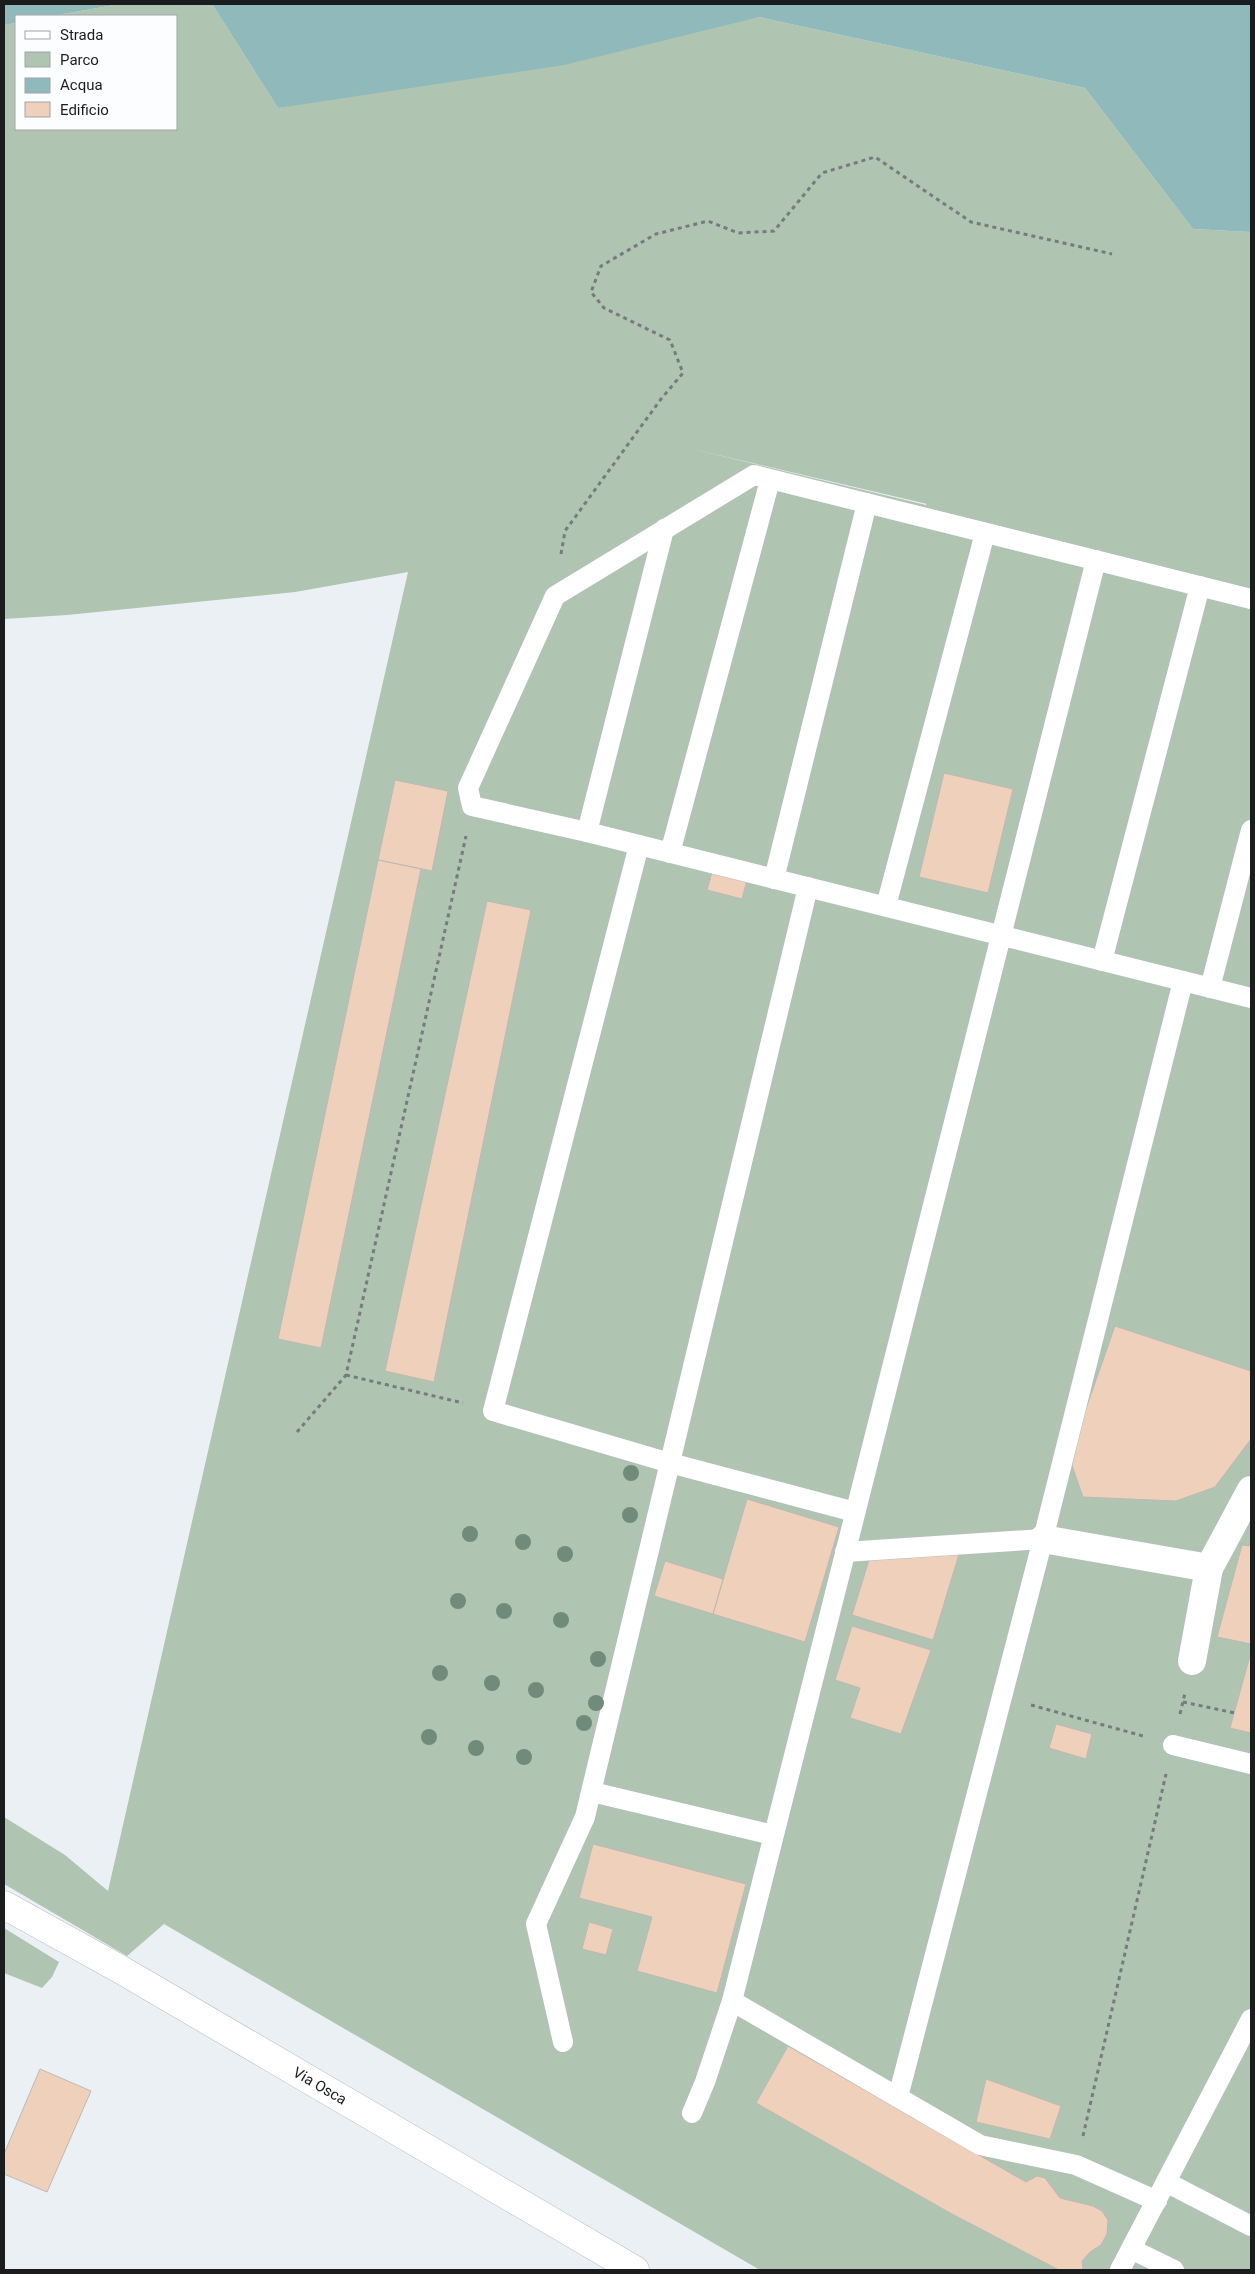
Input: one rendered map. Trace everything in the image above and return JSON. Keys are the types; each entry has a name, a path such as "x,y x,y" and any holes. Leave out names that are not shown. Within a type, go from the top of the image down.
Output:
{"street":[{"path":"1192,1661 1209,1568 1251,1490"},
{"path":"1042,1539 1209,1568"},
{"name":"Via Osca","path":"4,1905 134,1978 635,2270"}],"lane":[{"path":"1251,599 754,475 555,596 468,788 472,806 774,878 1251,998"},
{"path":"670,853 770,480"},
{"path":"774,878 867,503"},
{"path":"587,832 664,529"},
{"path":"886,906 985,533"},
{"path":"692,2113 732,2001 1096,560"},
{"path":"1102,961 1200,586"},
{"path":"1210,988 1251,830"},
{"path":"639,845 493,1411 670,1464 855,1512"},
{"path":"563,2042 536,1924 585,1817 592,1792 808,887"},
{"path":"898,2097 1002,1697 1183,981"},
{"path":"845,1552 1042,1539"},
{"path":"1173,1745 1251,1764"},
{"path":"592,1792 773,1836"},
{"path":"732,2001 980,2145 1076,2166 1156,2200"},
{"path":"1120,2270 1251,2019"},
{"path":"1166,2182 1251,2226"},
{"path":"1131,2249 1174,2270"}],"path":[{"path":"555,596 565,531 661,399 683,373 670,340 604,308 591,292 601,266 656,234 708,221 738,234 774,230 822,173 875,157 971,222 1112,254"},
{"path":"297,1432 346,1374 472,806"},
{"path":"346,1374 493,1411"},
{"path":"1076,2166 1192,1661"},
{"path":"1002,1697 1173,1745"},
{"path":"1183,1702 1235,1713"}],"green space":[{"path":"120,4 212,4 278,108 759,17 1085,88 1193,229 1251,232 1251,2270 760,2270 164,1924 127,1956 4,1884 4,1817 65,1855 108,1891 408,572 295,592 67,615 4,619 4,25 15,23 15,130 178,130 178,15 58,15","holes":["684,447 927,504 926,505"]},
{"path":"4,1928 59,1962 52,1977 42,1988 4,1973"}],"water":[{"path":"4,4 120,4 58,15 15,15 15,23 4,25"},
{"path":"212,4 1251,4 1251,232 1193,229 1085,88 759,17 564,65 278,108"}],"building":[{"path":"944,773 1013,789 988,893 919,877"},
{"path":"395,780 448,791 432,871 378,860"},
{"path":"378,860 421,869 321,1348 278,1339"},
{"path":"712,872 747,880 742,899 707,890"},
{"path":"487,901 531,910 434,1382 385,1371"},
{"path":"1115,1326 1251,1371 1251,1439 1215,1487 1176,1501 1083,1497 1069,1457"},
{"path":"747,1499 839,1527 805,1642 713,1614"},
{"path":"1242,1545 1251,1546 1251,1644 1217,1637"},
{"path":"960,1551 933,1640 852,1615 869,1560"},
{"path":"665,1561 723,1579 713,1614 654,1596"},
{"path":"852,1626 931,1650 901,1734 850,1718 860,1688 835,1680"},
{"path":"1251,1652 1251,1733 1230,1728"},
{"path":"1056,1724 1092,1734 1086,1759 1049,1748"},
{"path":"593,1844 746,1884 717,1993 637,1971 652,1917 579,1898"},
{"path":"589,1922 613,1929 606,1955 582,1949"},
{"path":"788,2046 1026,2182 1037,2176 1045,2178 1060,2198 1093,2206 1102,2211 1108,2220 1107,2234 1101,2245 1090,2252 1082,2261 1083,2270 1059,2270 952,2214 756,2103"},
{"path":"40,2069 91,2091 47,2192 4,2174 4,2154"},
{"path":"986,2079 1061,2106 1050,2139 976,2122"}]}
